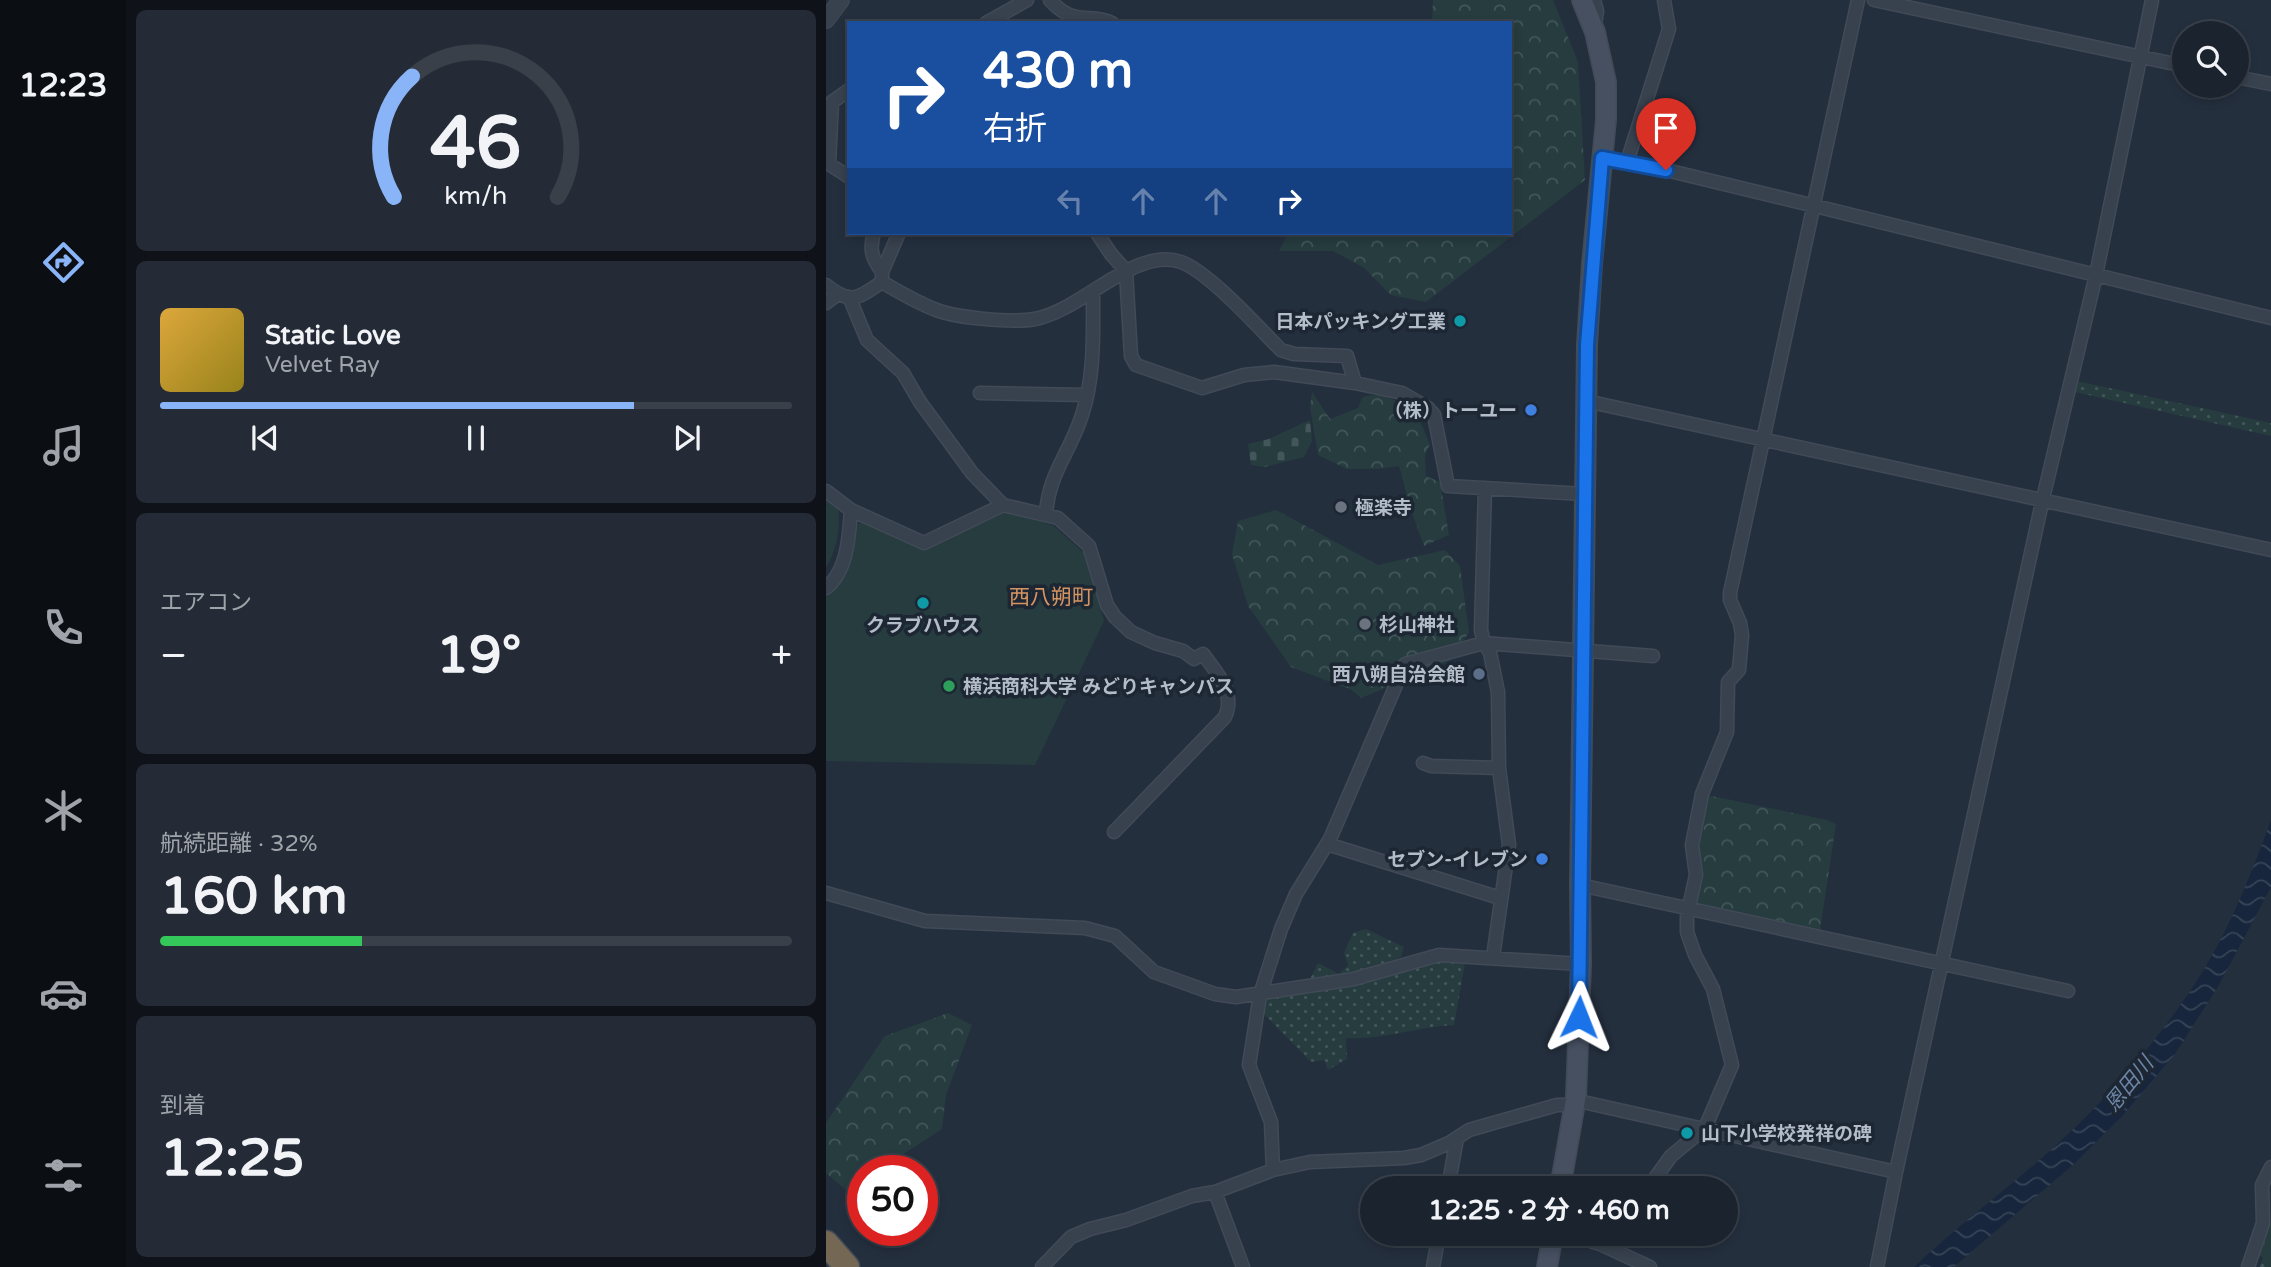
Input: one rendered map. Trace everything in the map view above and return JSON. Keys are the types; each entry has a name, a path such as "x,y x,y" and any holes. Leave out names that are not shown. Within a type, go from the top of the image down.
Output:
{"highway":[{"path":"826,1243 847,1267"}],"main road":[{"path":"1562,1176 1574,1105 1581,964 1586,401 1590,291 1606,120 1606,82 1595,33 1583,0"},
{"path":"1547,1267 1551,1246"}],"street":[{"path":"826,20 841,0"},
{"path":"990,21 1027,0"},
{"path":"1049,0 1064,18 1097,21"},
{"path":"1594,0 1597,11 1595,33"},
{"path":"1627,162 1669,29 1664,0"},
{"path":"1657,1176 1671,1156 1705,1128 1732,1065 1713,989 1690,945 1687,932 1696,875 1692,845 1702,794 1727,732 1728,682 1739,670 1742,635 1730,593 1858,0"},
{"path":"1874,0 2172,64"},
{"path":"1877,1267 2043,499 2096,275 2152,0"},
{"path":"2249,80 2271,84"},
{"path":"847,91 832,102 828,165 847,176"},
{"path":"1602,158 1815,206 2271,318"},
{"path":"873,235 870,246 873,260 882,277 938,311 992,320 1034,319 1062,311 1126,271 1153,261 1177,261 1188,265 1223,293 1281,350 1294,354 1347,356 1355,383"},
{"path":"826,303 844,296 862,296 882,277 898,235"},
{"path":"1098,235 1126,271 1131,356 1136,365 1202,388 1244,375 1274,372 1355,383 1402,393 1429,408 1434,415 1448,486 1584,494"},
{"path":"826,285 844,296 867,340 903,373 920,402 972,473 1003,505 1058,518 1089,547 1107,605 1115,617 1131,632 1155,643 1183,652 1194,659 1203,654 1222,679 1228,695 1229,708 1225,717 1114,832"},
{"path":"1046,515 1052,479 1074,436 1086,395 1092,366 1093,292"},
{"path":"980,393 1086,395"},
{"path":"1586,401 2271,550"},
{"path":"1485,488 1481,630 1490,653 1498,692 1499,768 1509,845 1493,957"},
{"path":"826,491 851,510 924,542 1003,505"},
{"path":"826,588 832,584 844,561 851,510"},
{"path":"1273,1170 1272,1122 1250,1065 1260,995 1281,929 1296,894 1327,844 1405,664 1484,643 1653,656"},
{"path":"1423,763 1431,766 1499,768"},
{"path":"1327,844 1500,898"},
{"path":"1580,885 2068,991"},
{"path":"826,894 925,922 1085,928 1115,936 1152,971 1191,987 1225,996 1260,995 1354,979 1440,955 1581,964"},
{"path":"1042,1267 1071,1237 1090,1229 1126,1220 1192,1196 1215,1192 1273,1170 1310,1162 1421,1155 1457,1139 1469,1130 1557,1105 1583,1102 1896,1172"},
{"path":"1450,1176 1457,1139"},
{"path":"2248,1267 2263,1223 2262,1185 2271,1167"},
{"path":"1215,1192 1243,1267"},
{"path":"1433,1267 1437,1246"},
{"path":"1604,1246 1650,1267"}],"green space":[{"path":"1433,0 1553,0 1578,62 1585,180 1426,302 1391,295 1363,267 1333,251 1279,251 1287,235 1512,235 1512,21 1432,21"},
{"path":"2077,381 2271,423 2271,436 2075,392"},
{"path":"1312,392 1330,419 1358,408 1362,398 1376,395 1392,399 1417,418 1430,444 1425,456 1426,476 1440,482 1449,535 1424,546 1399,466 1347,469 1318,455 1310,407"},
{"path":"1310,420 1312,441 1304,457 1264,467 1251,465 1248,444 1269,439"},
{"path":"826,499 838,507 839,522 835,546 826,567"},
{"path":"1276,510 1378,565 1445,550 1460,566 1469,632 1450,661 1361,698 1352,690 1291,667 1248,606 1232,554 1238,521"},
{"name":"横浜商科大学 みどりキャンパス","path":"1008,511 1054,526 1085,554 1104,621 1035,765 826,761 826,596 844,572 858,524 868,517 928,542"},
{"path":"1707,795 1836,824 1820,930 1695,904 1701,872 1699,847"},
{"path":"1366,929 1404,947 1401,957 1368,969 1309,981 1318,963 1339,974 1348,965 1344,953 1353,933"},
{"path":"1440,961 1465,963 1454,1025 1373,1037 1346,1038 1347,1059 1328,1070 1324,1060 1311,1062 1262,1012 1263,1000 1367,983"},
{"path":"948,1013 972,1025 946,1095 942,1129 902,1155 847,1155 846,1190 826,1173 826,1123 885,1036"},
{"path":"2271,1223 2271,1267 2260,1267 2263,1258 2257,1253"}],"water":[{"name":"恩田川","path":"2271,820 2271,887 2219,985 2175,1054 2124,1114 2074,1164 1954,1267 1914,1267 2073,1130 2153,1042 2188,995 2213,953 2241,897"}],"place":[{"name":"日本パッキング工業","path":"1460,321"},
{"name":"（株）トーユー","path":"1531,410"},
{"name":"極楽寺","path":"1341,507"},
{"name":"クラブハウス","path":"923,603"},
{"name":"杉山神社","path":"1365,624"},
{"name":"西八朔自治会館","path":"1479,674"},
{"name":"横浜商科大学 みどりキャンパス","path":"949,686"},
{"name":"セブン-イレブン","path":"1542,859"},
{"name":"山下小学校発祥の碑","path":"1687,1133"}],"district":[{"name":"西八朔町","path":"1051,597"}],"route":[{"path":"1579,1017 1587,345 1602,158 1666,170"}]}
